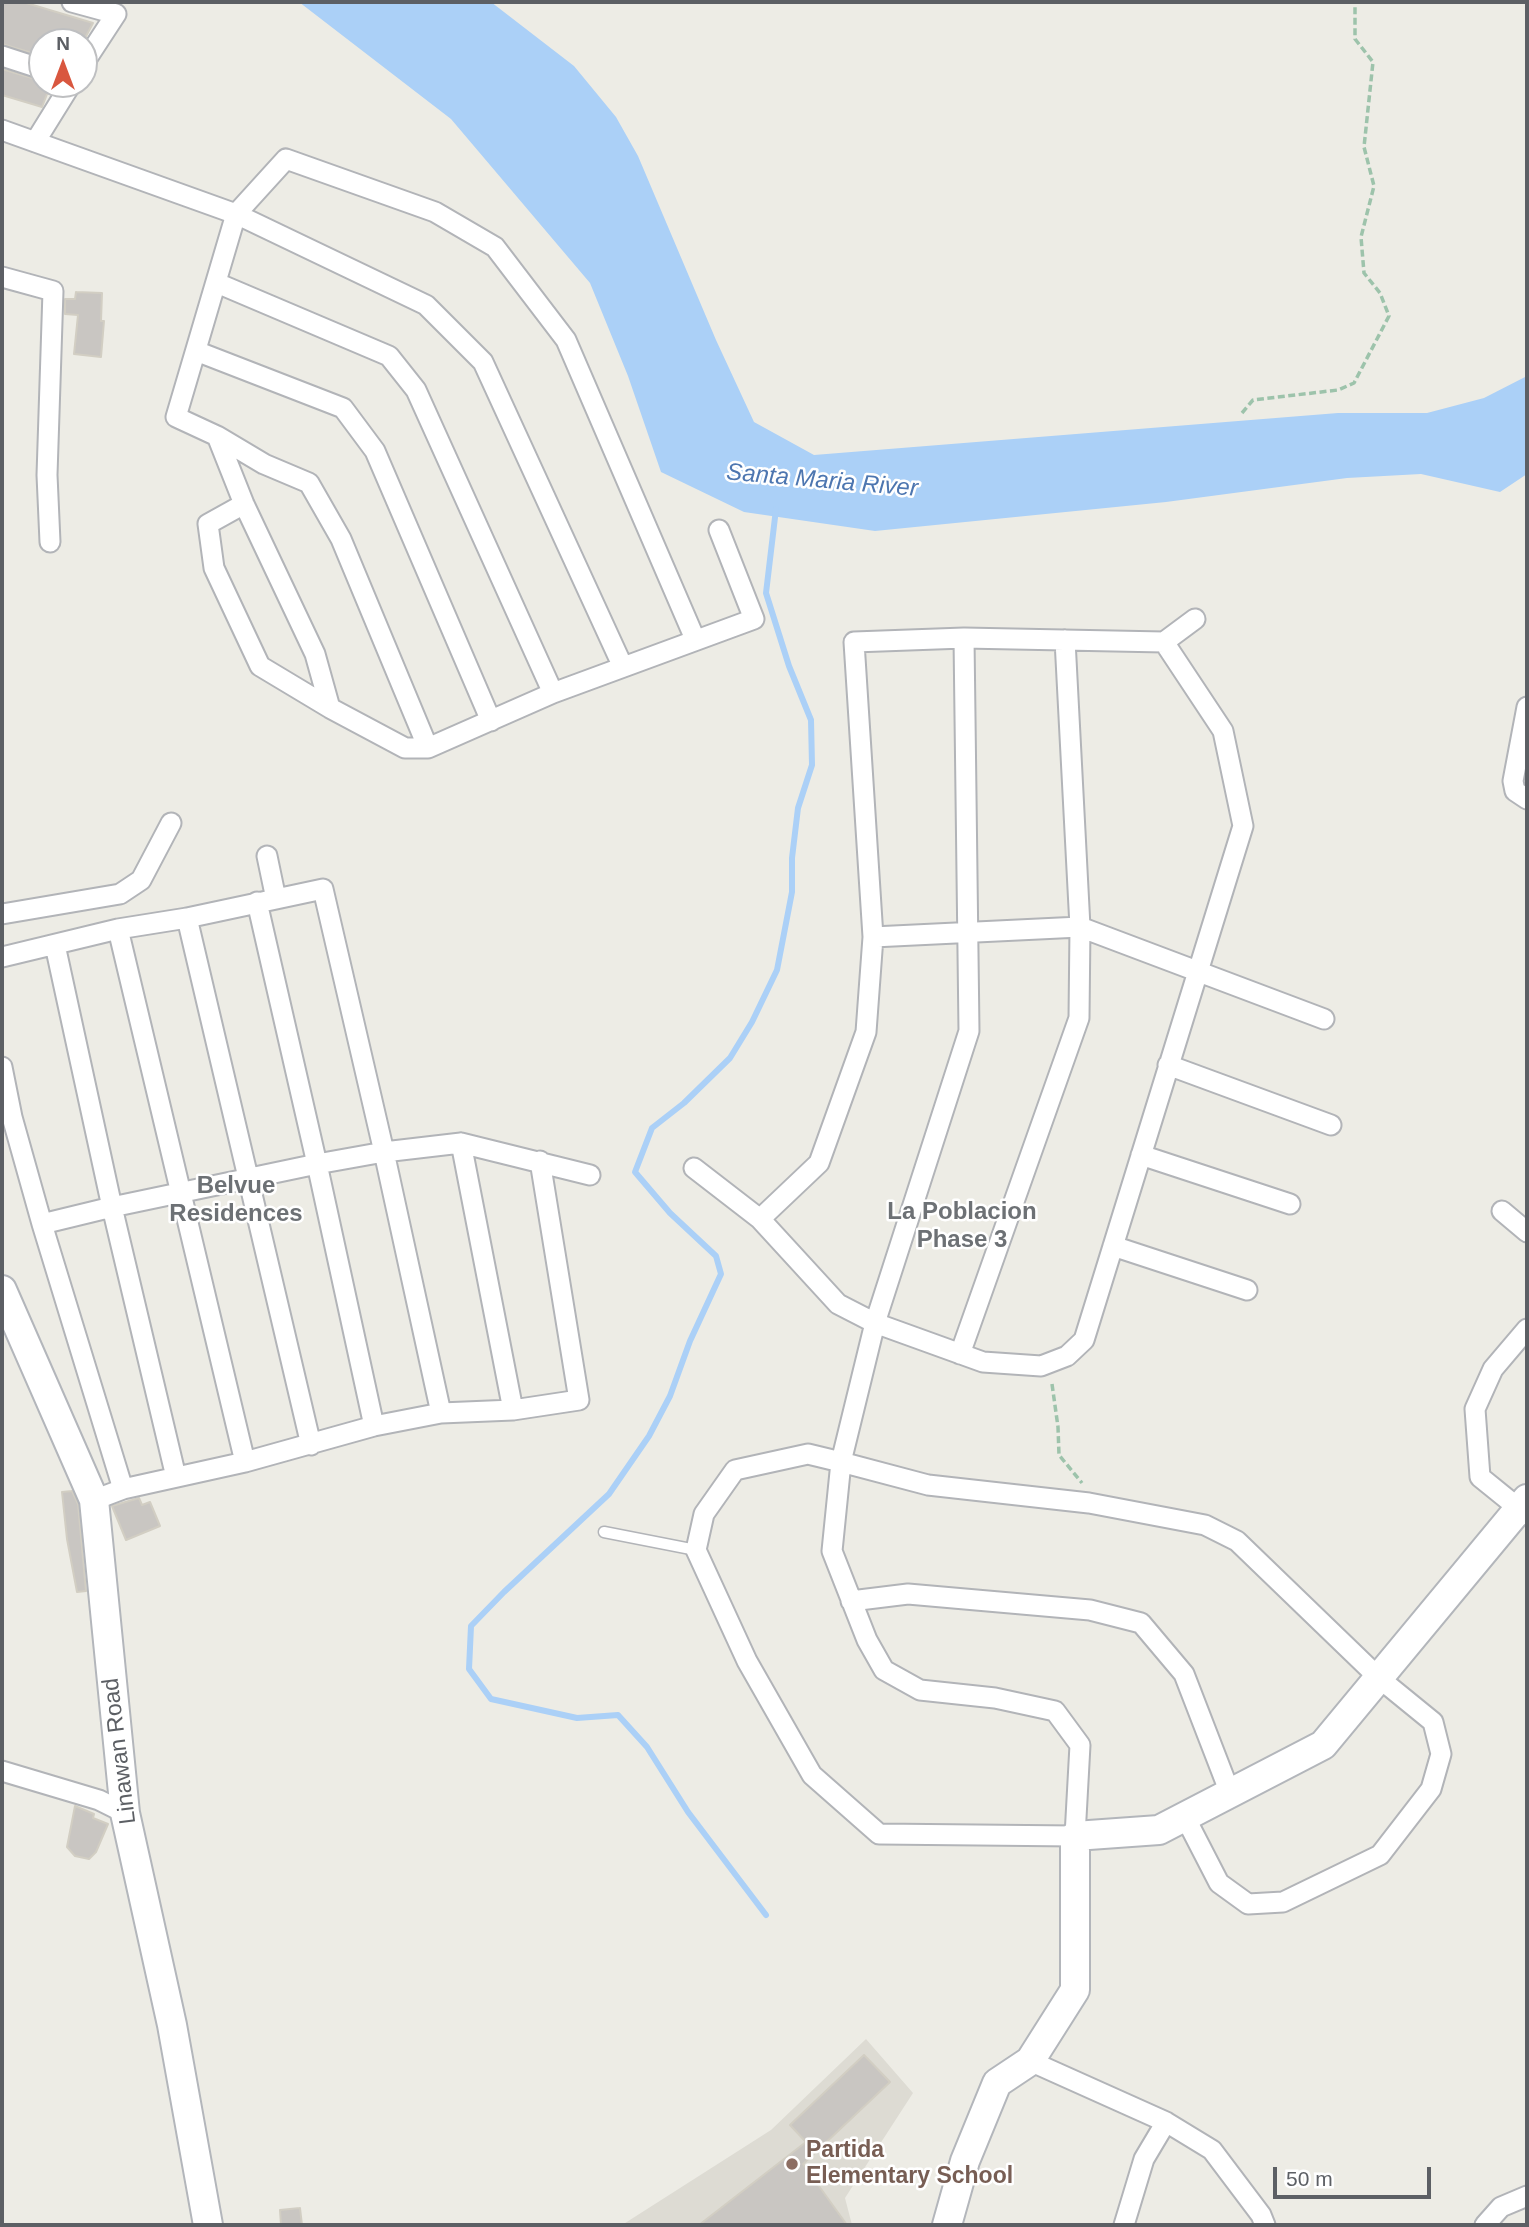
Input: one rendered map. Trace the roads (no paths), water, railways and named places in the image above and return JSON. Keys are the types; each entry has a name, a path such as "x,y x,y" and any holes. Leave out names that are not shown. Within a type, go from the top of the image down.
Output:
{"street":[{"path":"72,2 116,14 98,42"},
{"path":"2,56 28,64"},
{"path":"35,142 62,98"},
{"path":"2,130 236,214 426,305 483,362 623,667"},
{"path":"428,748 341,538 309,483 264,464 217,436 176,417 218,283 236,214 286,159 435,212 495,247 566,340 695,639"},
{"path":"2,277 53,290 47,475 50,542"},
{"path":"218,283 389,356 416,390 554,692"},
{"path":"196,351 343,408 375,451 491,721"},
{"path":"217,436 244,504 315,654 330,708"},
{"path":"244,504 208,524 214,568 260,666 330,708 405,748 428,748 554,692 754,619 719,530"},
{"path":"760,1219 819,1163 866,1032 873,937 854,642 964,638 1164,642 1195,618"},
{"path":"947,2225 965,2161 997,2083 1030,2061 1075,1990 1075,1836 1080,1745 1055,1711 995,1698 920,1690 884,1670 867,1640 832,1551 841,1462 875,1323 969,1031 964,638"},
{"path":"960,1354 1079,1018 1080,927 1065,640"},
{"path":"695,1168 760,1219 838,1304 875,1323 983,1362 1041,1366 1067,1356 1084,1340 1242,826 1223,731 1164,642"},
{"path":"1527,707 1513,781 1515,791 1527,799"},
{"path":"2,914 120,894 141,880 171,823"},
{"path":"267,856 276,899"},
{"path":"2,957 118,929 187,918 323,889 441,1413"},
{"path":"257,902 374,1426"},
{"path":"187,918 311,1445"},
{"path":"873,937 1080,927 1324,1019"},
{"path":"118,929 245,1462"},
{"path":"55,945 176,1477"},
{"path":"1168,1065 1331,1125"},
{"path":"2,1067 12,1117 42,1224 123,1489"},
{"path":"461,1143 513,1410"},
{"path":"42,1224 317,1164 384,1152 461,1143 590,1175"},
{"path":"1141,1155 1290,1204"},
{"path":"94,1500 123,1489 245,1462 374,1426 441,1413 513,1410 579,1400 540,1161"},
{"path":"1502,1211 1527,1231"},
{"path":"1113,1246 1247,1290"},
{"name":"Linawan Road","path":"2,1290 94,1500 125,1813 172,2025 208,2225"},
{"path":"1185,1817 1219,1883 1248,1904 1283,1902 1381,1855 1431,1788 1441,1754 1433,1722 1379,1678 1237,1541 1205,1525 1089,1503 928,1485 808,1454 735,1470 704,1514 695,1550 747,1661 812,1775 879,1834 1075,1836 1159,1830 1323,1745 1379,1678 1524,1508 1480,1477 1475,1409 1493,1369 1527,1329"},
{"path":"852,1601 908,1594 1090,1610 1141,1623 1184,1674 1230,1793"},
{"path":"2,1771 99,1800 125,1813"},
{"path":"1030,2061 1166,2122 1212,2150 1261,2215 1265,2225"},
{"path":"1124,2225 1144,2160 1166,2122"},
{"path":"1485,2225 1501,2207 1527,2196"}],"lane":[{"path":"604,1532 695,1550"}],"water":[{"name":"Santa Maria River","path":"299,2 491,2 574,66 616,117 638,156 754,422 814,455 1338,413 1427,413 1484,398 1527,376 1527,474 1500,492 1421,474 1347,478 1166,502 875,531 744,512 661,472 628,376 590,283 451,119"}],"waterway":[{"path":"766,1915 688,1812 647,1747 618,1715 577,1718 491,1699 469,1669 471,1626 609,1494 649,1436 670,1396 690,1341 721,1274 716,1256 670,1213 635,1172 652,1128 684,1103 730,1058 752,1022 777,970 792,892 792,858 798,808 812,765 811,720 789,666 766,593 776,509"}],"place":[{"name":"Partida Elementary School","path":"792,2164"}],"district":[{"name":"Belvue Residences","path":"236,1200"},
{"name":"La Poblacion Phase 3","path":"962,1226"}]}
